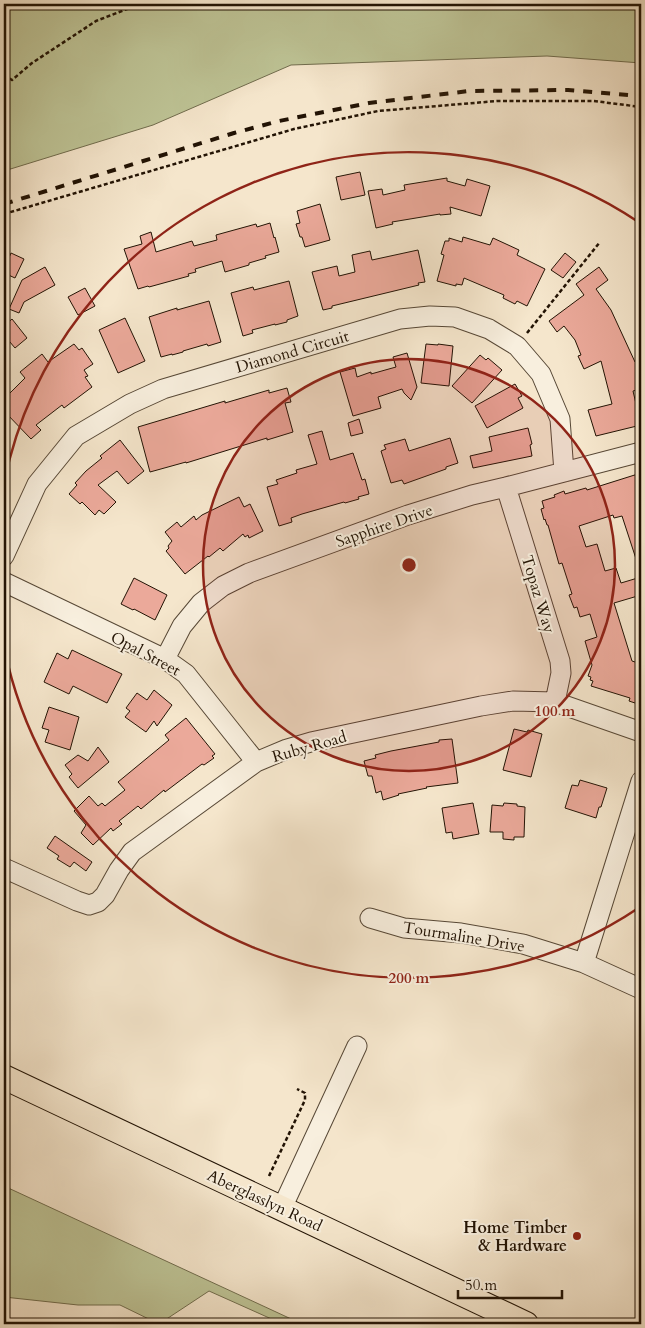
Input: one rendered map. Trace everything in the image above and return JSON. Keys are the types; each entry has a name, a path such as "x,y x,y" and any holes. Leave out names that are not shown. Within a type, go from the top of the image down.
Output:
{"main road":[{"name":"Aberglasslyn Road","path":"4,1077 526,1324"}],"street":[{"name":"Diamond Circuit","path":"4,556 36,484 76,436 130,404 163,389 400,319 455,316 490,329 517,346 541,374 560,419 564,472"},
{"name":"Sapphire Drive","path":"164,659 182,626 201,603 223,586 249,573 408,515 472,495 641,452"},
{"name":"Topaz Way","path":"506,487 560,661 561,673 555,702"},
{"name":"Opal Street","path":"4,582 164,659 186,674 256,762"},
{"name":"Ruby Road","path":"4,868 77,902 89,905 98,902 105,895 132,852 256,762 287,749 311,742 513,701 555,702 641,732"},
{"path":"584,963 641,781"},
{"name":"Tourmaline Drive","path":"370,918 404,928 461,933 523,944 584,963 641,989"},
{"path":"282,1208 357,1046"}],"path":[{"path":"4,75 12,80 32,62 96,21 140,4"},
{"path":"4,214 294,129 378,111 497,101 594,101 641,107"},
{"path":"517,346 600,242"},
{"path":"268,1176 306,1100 305,1093 297,1089"}],"green space":[{"path":"4,4 641,4 641,63 547,56 291,65 153,125 4,171"},
{"path":"4,1186 302,1324 277,1324 276,1321 209,1291 159,1324 120,1305 78,1305 4,1297 4,1265 7,1240 4,1230"}],"building":[{"path":"360,172 365,195 341,200 336,177"},
{"path":"447,178 447,181 465,186 467,179 490,186 481,216 450,207 451,214 392,222 393,224 376,228 368,191 382,189 383,195 405,190 404,185"},
{"path":"320,204 330,240 305,247 296,224 300,223 297,211"},
{"path":"270,223 279,252 265,256 266,258 249,263 249,265 225,272 222,261 195,269 196,272 188,274 189,276 138,289 124,249 142,244 140,236 151,232 156,252 192,241 194,246 217,240 216,235 256,224 257,227"},
{"path":"463,237 490,245 493,238 519,250 517,255 545,269 527,306 517,301 515,304 503,298 504,295 464,278 462,285 456,284 456,286 437,281 444,255 441,254 445,241 449,241 449,238 462,242"},
{"path":"418,250 425,282 323,310 312,272 337,266 339,276 355,272 352,255 370,251 372,260"},
{"path":"11,253 24,259 15,278 4,273"},
{"path":"565,253 576,262 563,278 551,270"},
{"path":"45,267 55,285 24,302 19,313 9,309 22,280"},
{"path":"599,267 608,280 596,289 611,310 635,362 641,361 641,389 633,391 641,425 596,436 588,410 612,404 601,361 584,369 578,356 581,355 575,340 564,326 557,332 549,321 584,295 576,284"},
{"path":"289,281 298,316 287,320 287,322 252,330 253,333 243,336 231,293 253,287 254,290"},
{"path":"85,288 95,306 78,315 68,297"},
{"path":"209,301 221,342 161,357 149,317"},
{"path":"125,318 145,361 118,373 99,330"},
{"path":"12,319 27,338 15,348 4,335 4,326"},
{"path":"74,344 79,350 82,348 93,364 84,370 88,376 85,377 92,387 64,408 62,405 36,425 41,430 31,439 4,411 4,399 25,378 20,372 42,354 48,362"},
{"path":"426,344 453,346 449,386 421,383"},
{"path":"407,353 417,387 411,400 402,389 378,397 381,408 353,416 340,372 355,368 357,377 396,367 393,357"},
{"path":"480,355 486,360 488,358 502,370 472,403 452,386"},
{"path":"515,384 522,396 518,398 523,408 487,428 475,406"},
{"path":"287,388 291,402 285,403 293,432 150,472 138,427 225,401 225,403 269,390 269,393"},
{"path":"359,419 363,433 351,436 348,423"},
{"path":"528,428 532,444 530,445 532,456 473,468 470,456 492,451 489,437"},
{"path":"322,431 330,460 353,453 362,480 365,479 369,494 358,497 359,499 302,514 291,518 292,522 279,526 267,487 278,484 276,480 297,473 296,470 317,464 308,435"},
{"path":"450,438 458,463 404,484 402,480 391,483 381,451 386,449 384,445 405,439 409,451"},
{"path":"120,440 144,471 128,484 117,471 98,485 116,502 104,514 99,510 95,515 82,502 80,504 69,494 77,485 75,483 86,471 102,458 100,456"},
{"path":"641,473 641,567 639,568 622,516 614,518 613,515 579,526 586,547 597,544 605,571 616,568 621,583 641,577 641,595 614,603 632,661 641,664 641,705 629,701 630,698 591,686 593,681 588,676 592,665 585,641 597,637 590,614 580,617 577,607 574,608 569,595 572,594 562,563 559,564 548,525 544,520 541,509 544,508 542,501 555,497 554,495 564,491 565,494 586,488 587,490"},
{"path":"239,497 244,507 250,504 263,531 249,538 248,535 245,537 243,534 223,551 220,548 185,574 166,551 172,541 165,532 177,522 181,527 194,516 196,520 202,515"},
{"path":"134,578 167,595 155,620 121,604"},
{"path":"72,650 122,674 107,703 73,686 69,694 44,682 57,653 68,659"},
{"path":"154,690 172,705 157,726 154,721 146,732 125,717 130,711 126,708 137,693 147,700"},
{"path":"49,707 79,717 70,750 45,742 49,730 42,728"},
{"path":"186,718 215,754 212,756 214,758 204,765 202,764 165,792 164,790 141,809 138,806 119,821 122,824 113,831 111,828 93,845 81,833 86,825 74,811 89,796 98,806 102,803 105,806 125,790 118,782 169,740 165,735"},
{"path":"514,729 542,734 531,777 503,770"},
{"path":"452,739 458,783 426,787 383,800 381,791 376,793 372,776 368,776 364,761 376,758 375,755 391,751 439,742 439,740"},
{"path":"98,747 109,762 78,788 69,777 72,774 65,765 78,755 88,761"},
{"path":"580,780 607,788 596,818 565,808 572,785 578,786"},
{"path":"473,803 479,834 453,839 452,832 446,833 442,808"},
{"path":"504,803 525,807 524,837 514,837 514,840 503,839 503,832 490,832 492,805 503,806"},
{"path":"55,836 92,862 86,871 74,862 70,867 57,859 59,856 47,848"}],"railway":[{"path":"4,204 234,133 279,121 369,103 469,91 568,90 641,96"}],"place":[{"name":"Home Timber & Hardware","path":"577,1236"}]}
